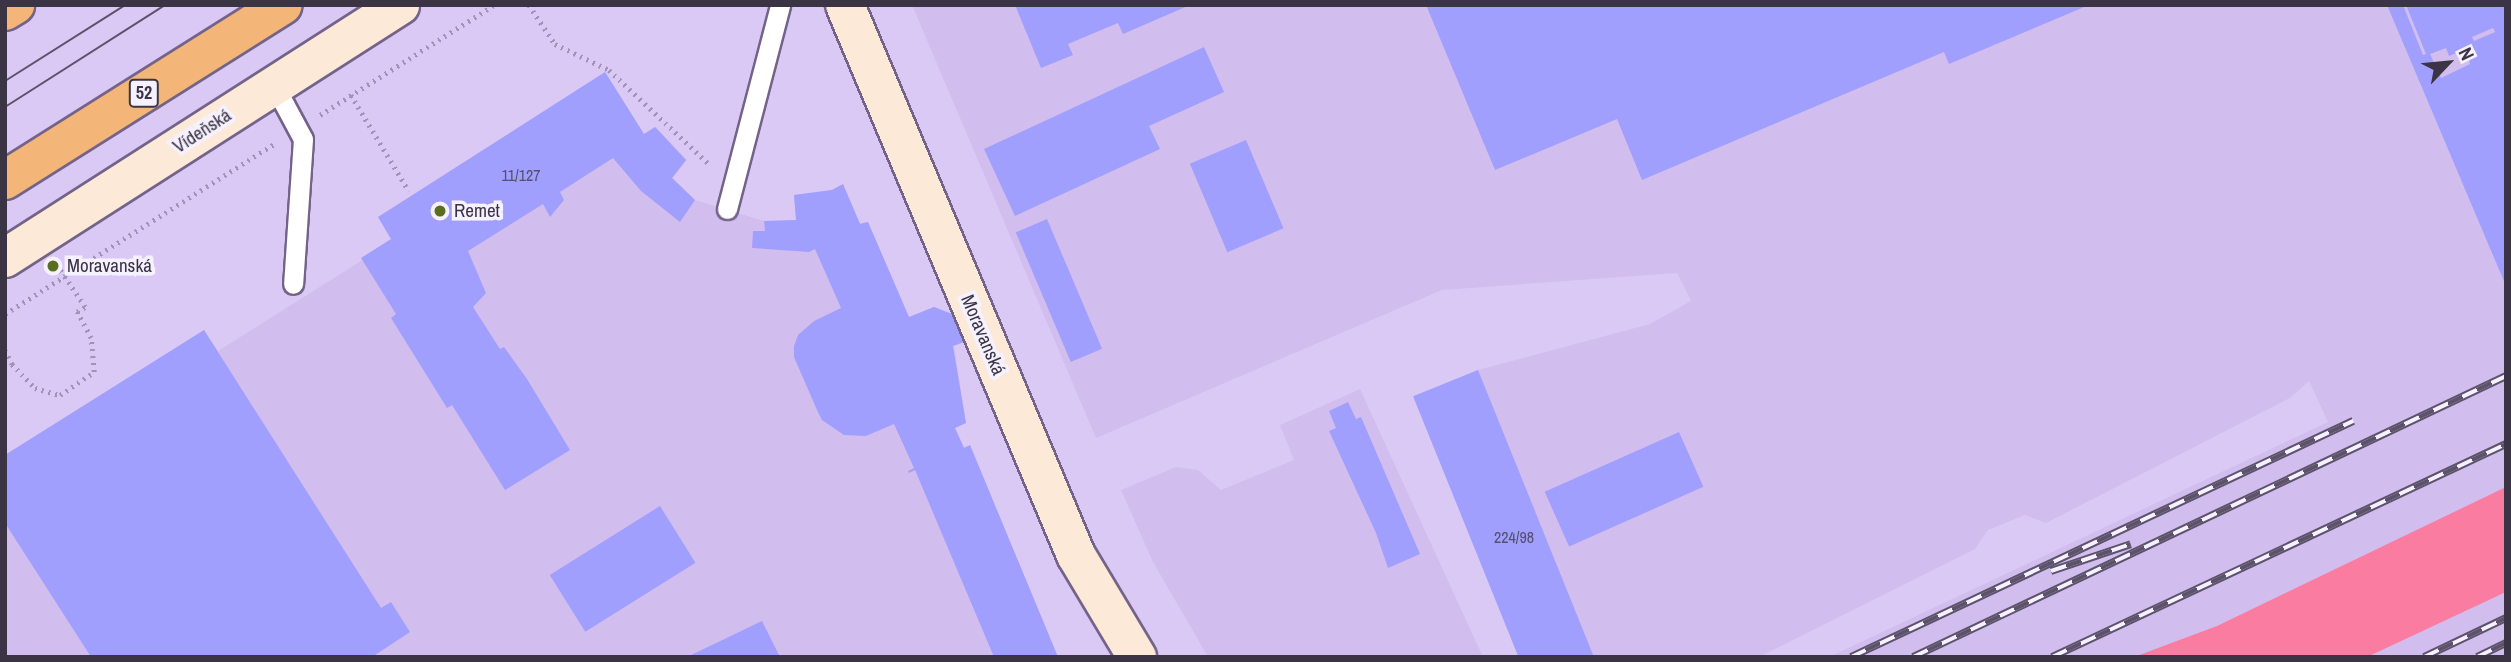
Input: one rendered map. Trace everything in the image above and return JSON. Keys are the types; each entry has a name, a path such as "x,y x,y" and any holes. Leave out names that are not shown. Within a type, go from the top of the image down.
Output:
{"highway":[{"path":"5,11 15,5"},
{"name":"52","path":"5,180 283,5"}],"street":[{"name":"Vídeňská","path":"5,258 400,5"},
{"name":"Moravanská","path":"845,5 1076,555 1128,654"}],"lane":[{"path":"727,209 780,5"},
{"path":"274,85 303,139 293,284"}],"path":[{"path":"409,191 351,95 494,5"},
{"path":"529,5 555,44 609,70 709,164 736,174"},
{"path":"5,314 257,155"},
{"path":"5,350 12,364 35,388 60,395 94,372 91,338 77,313 85,307 65,276"}],"shaded area":[{"path":"912,5 2506,5 2506,657 1829,657 2328,422 2309,381 2290,398 2046,523 2025,515 1988,530 1975,549 1759,657 1521,657 1413,397 1478,370 1650,324 1691,301 1677,273 1442,290 1096,438"},
{"path":"606,73 644,134 656,127 687,160 673,178 695,200 764,221 796,220 794,195 831,190 843,184 860,223 868,222 909,317 934,307 952,314 964,342 954,346 966,423 955,428 964,447 970,445 1058,657 5,657 5,455 204,330 218,351 431,217 417,194"},
{"path":"1360,389 1483,657 1208,657 1153,562 1121,490 1176,467 1198,470 1221,490 1294,460 1280,425"},
{"path":"2506,487 2506,592 2367,657 2134,657 2217,626"}],"building":[{"path":"1015,5 1190,5 1123,34 1118,23 1068,44 1073,55 1041,68"},
{"path":"1426,5 2089,5 1949,64 1944,52 1642,180 1617,119 1495,170"},
{"path":"2387,5 2403,5 2423,55 2426,54 2406,5 2506,5 2506,286","holes":["2493,28 2495,32 2474,41 2472,37","2446,48 2449,56 2466,49 2470,64 2441,78 2430,54"]},
{"path":"1204,47 1224,92 1149,126 1160,149 1015,216 984,149"},
{"path":"605,72 644,134 655,127 686,160 672,178 695,200 680,222 641,191 613,158 560,192 564,200 550,217 543,204 468,251 486,293 473,307 500,349 504,347 527,379 570,450 505,490 452,405 447,408 391,318 396,314 361,258 391,239 378,217"},
{"path":"1246,140 1284,228 1227,252 1190,164"},
{"path":"843,184 860,224 868,222 909,317 934,307 952,314 955,320 964,342 953,346 966,423 955,428 964,448 970,445 1058,657 994,657 915,470 909,473 908,471 914,468 894,424 866,436 844,435 822,420 817,410 794,357 794,346 798,335 814,321 841,308 815,249 809,252 752,248 753,231 765,231 764,221 796,220 794,195 832,190"},
{"path":"1047,219 1102,349 1071,362 1016,232"},
{"path":"204,330 381,608 391,602 410,632 372,657 91,657 5,523 5,455"},
{"path":"1478,370 1594,657 1518,657 1413,396"},
{"path":"1348,402 1356,419 1361,417 1420,554 1388,568 1376,533 1329,431 1336,428 1329,411"},
{"path":"1679,432 1703,487 1569,547 1545,492"},
{"path":"660,506 696,563 585,632 550,575"},
{"path":"762,621 780,657 687,657"}],"tram line":[{"path":"5,81 125,5"},
{"path":"5,107 165,5"}],"railway":[{"path":"1913,657 2506,376"},
{"path":"1851,657 2353,421"},
{"path":"2052,657 2506,444"},
{"path":"2051,571 2131,544"},
{"path":"2424,657 2506,618"},
{"path":"2477,657 2506,643"}],"place":[{"name":"Remet","path":"440,211"},
{"name":"Moravanská","path":"53,266"}]}
